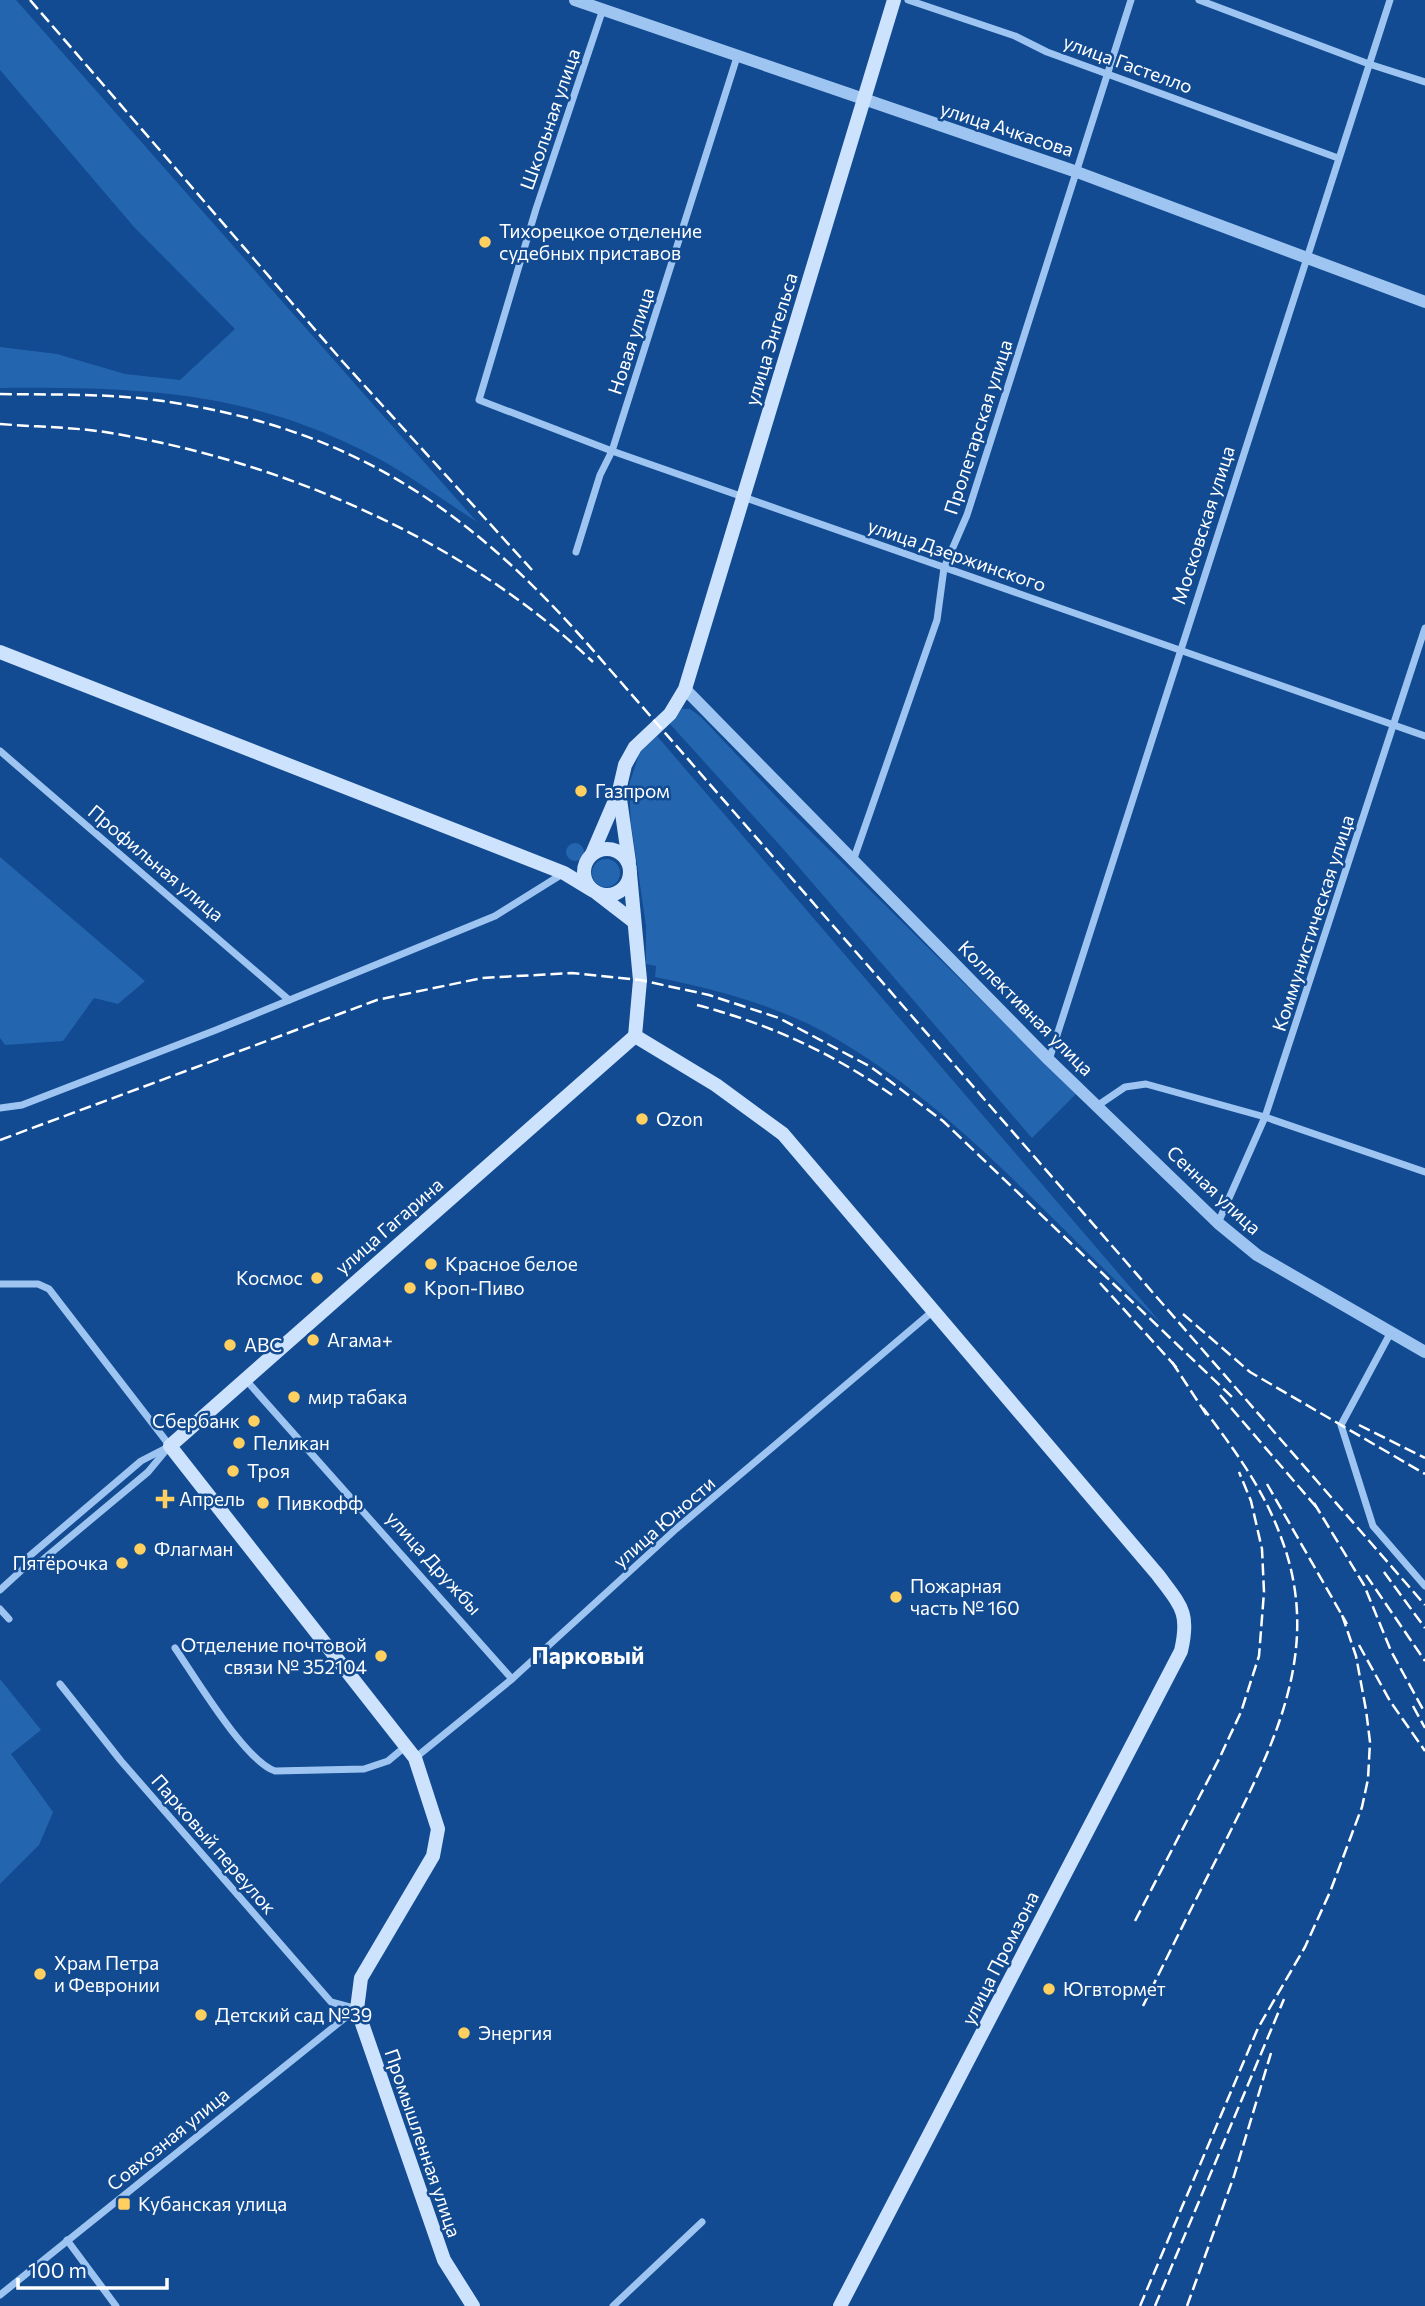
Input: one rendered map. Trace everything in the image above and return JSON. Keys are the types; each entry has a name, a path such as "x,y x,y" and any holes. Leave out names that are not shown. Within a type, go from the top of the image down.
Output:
{"main road":[{"name":"улица Энгельса","path":"589,859 619,791 625,765 635,747 670,713 685,689 894,0"},
{"path":"0,652 564,873 594,891 634,921"},
{"path":"619,791 640,979 635,1036 716,1085 783,1134 934,1310"},
{"path":"564,873 602,849 616,850 625,857 630,871 626,885 618,893 607,895 594,891 585,879 589,859"},
{"name":"улица Гагарина","path":"170,1446 635,1036"},
{"name":"улица Промзона","path":"840,2306 1176,1661 1187,1625 1180,1604 1158,1575 934,1310"},
{"path":"170,1446 411,1752 438,1829 433,1856 361,1978 356,2009"},
{"name":"Промышленная улица","path":"356,2009 444,2260 473,2306"}],"street":[{"name":"улица Ачкасова","path":"575,0 1077,173 1424,300"},
{"name":"улица Гастелло","path":"908,0 1015,36 1047,52 1338,158"},
{"name":"Пролетарская улица","path":"852,862 937,620 944,568 967,515 1131,0"},
{"path":"1199,0 1369,64 1425,82"},
{"name":"Московская улица","path":"1049,1060 1390,0"},
{"name":"Школьная улица","path":"479,400 536,209 603,9"},
{"name":"Новая улица","path":"576,552 600,475 612,451 737,57"},
{"name":"улица Дзержинского","path":"479,400 612,451 1425,736"},
{"name":"Коммунистическая улица","path":"1218,1223 1265,1117 1425,628"},
{"name":"Коллективная улица","path":"685,689 852,862 1097,1105"},
{"name":"Профильная улица","path":"0,751 289,1000"},
{"path":"0,1108 22,1105 495,916 564,873"},
{"path":"1097,1105 1125,1087 1146,1084 1265,1117 1425,1172"},
{"name":"Сенная улица","path":"1097,1105 1218,1223 1257,1255 1425,1352"},
{"path":"0,1284 38,1284 50,1289 170,1446"},
{"name":"улица Юности","path":"175,1648 230,1727 265,1767 275,1771 364,1769 411,1752 512,1679 676,1530 934,1310"},
{"path":"1391,1332 1341,1425 1373,1526 1425,1586"},
{"name":"улица Дружбы","path":"244,1378 512,1679"},
{"name":"улица Гагарина","path":"24,1568 33,1568 148,1472 170,1446"},
{"name":"улица Гагарина","path":"0,1590 24,1568 26,1559 141,1461 170,1446"},
{"path":"0,1609 9,1619"},
{"name":"Парковый переулок","path":"60,1684 121,1761 331,2002 356,2009"},
{"name":"Совхозная улица","path":"0,2295 356,2009"},
{"path":"613,2306 702,2222"},
{"path":"67,2240 116,2306"}],"shaded area":[{"path":"0,0 16,0 477,522 408,476 364,451 275,415 231,404 142,391 0,388 0,347 57,354 125,374 180,380 235,329 134,227 0,70"},
{"path":"682,709 690,709 701,717 787,808 1076,1094 1032,1138 785,851 670,724"},
{"path":"657,736 1162,1324 961,1131 874,1062 826,1033 785,1014 721,992 655,977 656,966 646,964 646,926 631,823 629,785 640,751"},
{"path":"571,843 579,843 584,852 582,859 571,861 566,856 566,848"},
{"path":"0,857 145,981 118,1004 94,998 63,1041 5,1045 0,1038"},
{"path":"606,859 616,863 620,873 616,883 606,887 596,883 592,873 596,863"},
{"path":"0,1679 41,1730 11,1754 53,1812 39,1845 0,1884"}],"railway":[{"path":"30,0 343,362 532,570"},
{"path":"0,394 148,399 234,415 294,432 349,454 400,481 449,514 495,551 540,593 585,641 1425,1605"},
{"path":"0,424 97,431 176,446 306,486 369,513 430,544 488,579 543,618 593,662"},
{"path":"0,1140 377,1000 482,978 572,973 640,980 709,995 779,1018 871,1067 943,1121 1232,1397"},
{"path":"697,1005 750,1021 800,1042 849,1067 895,1097"},
{"path":"1100,1283 1177,1368"},
{"path":"1183,1314 1250,1372 1425,1474"},
{"path":"1172,1362 1208,1417"},
{"path":"1220,1395 1318,1509"},
{"path":"1143,2006 1258,1774 1286,1700 1294,1661 1297,1622 1293,1582 1282,1540 1258,1488 1203,1408"},
{"path":"1359,1425 1425,1458"},
{"path":"1135,1921 1241,1712 1259,1656 1264,1592 1262,1549 1251,1501 1239,1472"},
{"path":"1267,1484 1347,1624"},
{"path":"1314,1503 1364,1585 1391,1651 1425,1713"},
{"path":"1384,1572 1425,1628"},
{"path":"1366,1575 1425,1661"},
{"path":"1140,2306 1258,2028 1305,1947 1330,1892 1362,1807 1368,1779 1370,1742 1356,1656 1342,1615"},
{"path":"1359,1645 1390,1701 1425,1751"},
{"path":"1413,1706 1425,1728"},
{"path":"1155,2306 1284,1999"},
{"path":"1187,2306 1234,2176 1271,2053"}],"place":[{"name":"Тихорецкое отделение судебных приставов","path":"485,242"},
{"name":"Газпром","path":"581,791"},
{"name":"Ozon","path":"642,1119"},
{"name":"Красное белое","path":"431,1264"},
{"name":"Космос","path":"317,1278"},
{"name":"Кроп-Пиво","path":"410,1288"},
{"name":"Агама+","path":"313,1340"},
{"name":"ABC","path":"230,1345"},
{"name":"мир табака","path":"294,1397"},
{"name":"Сбербанк","path":"254,1421"},
{"name":"Пеликан","path":"239,1443"},
{"name":"Троя","path":"233,1471"},
{"name":"Апрель","path":"165,1499"},
{"name":"Пивкофф","path":"263,1503"},
{"name":"Флагман","path":"140,1549"},
{"name":"Пятёрочка","path":"122,1563"},
{"name":"Пожарная часть № 160","path":"896,1597"},
{"name":"Отделение почтовой связи № 352104","path":"381,1656"},
{"name":"Храм Петра и Февронии","path":"40,1974"},
{"name":"Югвтормет","path":"1049,1989"},
{"name":"Детский сад №39","path":"201,2015"},
{"name":"Энергия","path":"464,2033"},
{"name":"Кубанская улица","path":"124,2204"}],"district":[{"name":"Парковый","path":"588,1656"}]}
